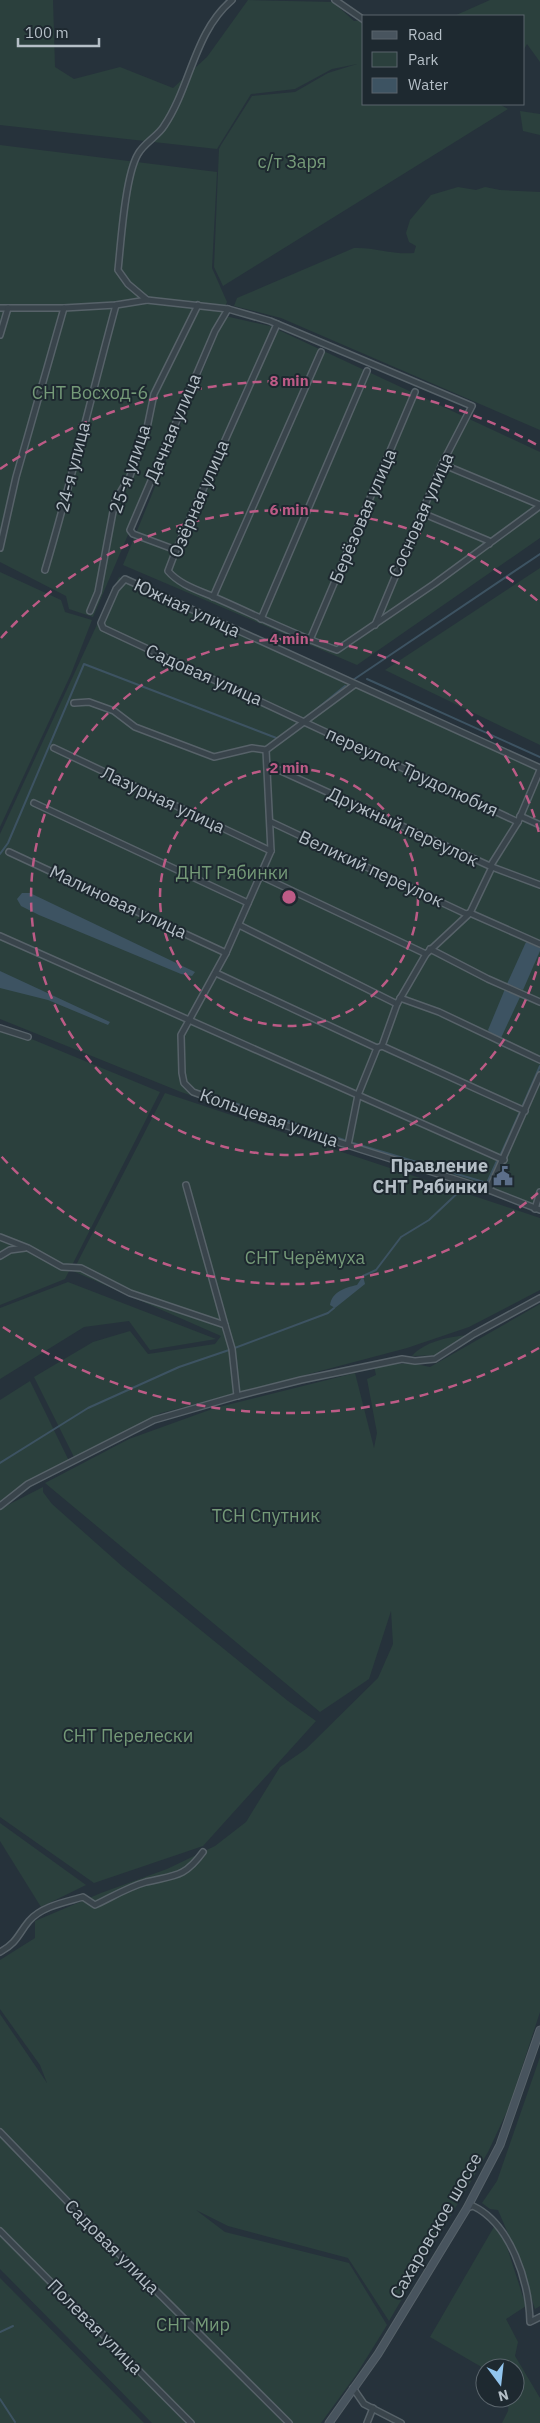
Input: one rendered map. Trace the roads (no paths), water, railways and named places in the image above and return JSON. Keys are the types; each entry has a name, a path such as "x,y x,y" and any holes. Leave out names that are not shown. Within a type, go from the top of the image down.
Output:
{"main road":[{"name":"Сахаровское шоссе","path":"328,2423 378,2354 467,2208 500,2145 540,2030"}],"street":[{"path":"147,300 128,284 118,270 132,173 138,153 164,126 208,27 220,10 232,0"},
{"path":"334,0 362,19"},
{"path":"0,308 64,308 116,305 147,300 228,309 277,324"},
{"name":"24-я улица","path":"45,570 67,496 75,457 116,305"},
{"name":"25-я улица","path":"90,611 98,592 115,501 130,476 147,428 154,394 198,305"},
{"path":"0,335 8,308"},
{"path":"0,548 16,477 64,308"},
{"name":"Дачная улица","path":"176,550 133,534 130,530 214,331 228,309"},
{"name":"Сосновая улица","path":"277,324 472,406 442,464 375,625"},
{"name":"Озёрная улица","path":"277,324 168,571 172,577 185,585 337,650 375,625"},
{"path":"214,596 321,352"},
{"path":"261,619 367,371"},
{"name":"Берёзовая улица","path":"310,640 415,392"},
{"path":"375,625 489,544 540,505 442,464"},
{"path":"422,512 489,541 489,544"},
{"name":"Южная улица","path":"103,628 102,623 116,589 125,579 354,685"},
{"name":"Садовая улица","path":"103,628 307,721"},
{"path":"74,703 89,702 114,711 135,727 214,757 252,748 266,750 354,685 540,769 519,819 491,865 492,868 470,913 428,952 396,1004 358,1095 348,1145"},
{"name":"переулок Трудолюбия","path":"307,721 519,819 540,825"},
{"name":"Лазурная улица","path":"54,748 271,851"},
{"name":"Кольцевая улица","path":"266,750 271,851 216,973 188,1020 180,1044 182,1072 188,1088 193,1092 272,1121 489,1190 538,1210"},
{"name":"Дружный переулок","path":"268,765 492,868 540,885"},
{"path":"34,803 248,903"},
{"name":"Великий переулок","path":"271,822 466,914 470,913 540,944"},
{"name":"Малиновая улица","path":"9,852 226,952"},
{"path":"261,876 540,1002"},
{"path":"239,925 396,1004"},
{"path":"0,936 504,1160"},
{"path":"216,973 379,1047 525,1110"},
{"path":"400,998 439,1012 540,1060"},
{"path":"0,1028 28,1037"},
{"path":"489,1190 504,1160 540,1075"},
{"path":"186,1185 232,1349 237,1396"},
{"path":"538,1210 540,1192"},
{"path":"0,1237 26,1248 62,1268 81,1268 130,1293 225,1325"},
{"path":"0,1256 10,1250 26,1248"},
{"path":"0,1506 28,1484 154,1420 301,1380 402,1359 415,1361 435,1359 474,1334 540,1298"},
{"path":"0,1952 19,1938 29,1921 42,1910 83,1897 96,1905 125,1890 178,1874 192,1867 203,1852"},
{"name":"Садовая улица","path":"0,2132 96,2231 289,2423"},
{"path":"467,2208 473,2206 487,2215 496,2222 506,2236 514,2254 530,2304 530,2322 540,2316"},
{"name":"Полевая улица","path":"0,2231 191,2423"},
{"path":"353,2388 364,2404 401,2423"},
{"path":"367,2423 373,2408"}],"water":[{"path":"22,893 30,893 195,972 192,976 181,974 39,915 21,906 17,899"},
{"path":"526,942 540,948 540,951 523,990 507,984"},
{"path":"0,971 110,1022 108,1025 48,1000 0,988"},
{"path":"505,989 520,997 501,1038 493,1036 488,1030"},
{"path":"363,1276 365,1284 335,1308 330,1305 336,1294 343,1289 357,1285"}],"waterway":[{"path":"353,680 540,554"},
{"path":"0,854 8,843 84,664 279,739"},
{"path":"367,679 540,757"},
{"path":"313,712 345,686"},
{"path":"523,1105 540,1066"},
{"path":"199,1091 344,1140"},
{"path":"501,1154 519,1114"},
{"path":"353,1143 487,1183 497,1161"},
{"path":"363,1276 376,1270 401,1237 429,1220 464,1187"},
{"path":"0,1463 88,1408 179,1367 328,1313 334,1308"},
{"path":"0,2332 13,2326"},
{"path":"0,2399 15,2422"}],"place":[{"name":"Правление СНТ Рябинки","path":"503,1176"}],"park label":[{"name":"с/т Заря","path":"292,162"},
{"name":"СНТ Восход-6","path":"90,393"},
{"name":"ДНТ Рябинки","path":"232,873"},
{"name":"СНТ Черёмуха","path":"305,1258"},
{"name":"ТСН Спутник","path":"266,1516"},
{"name":"СНТ Перелески","path":"128,1736"},
{"name":"СНТ Мир","path":"193,2325"}]}
